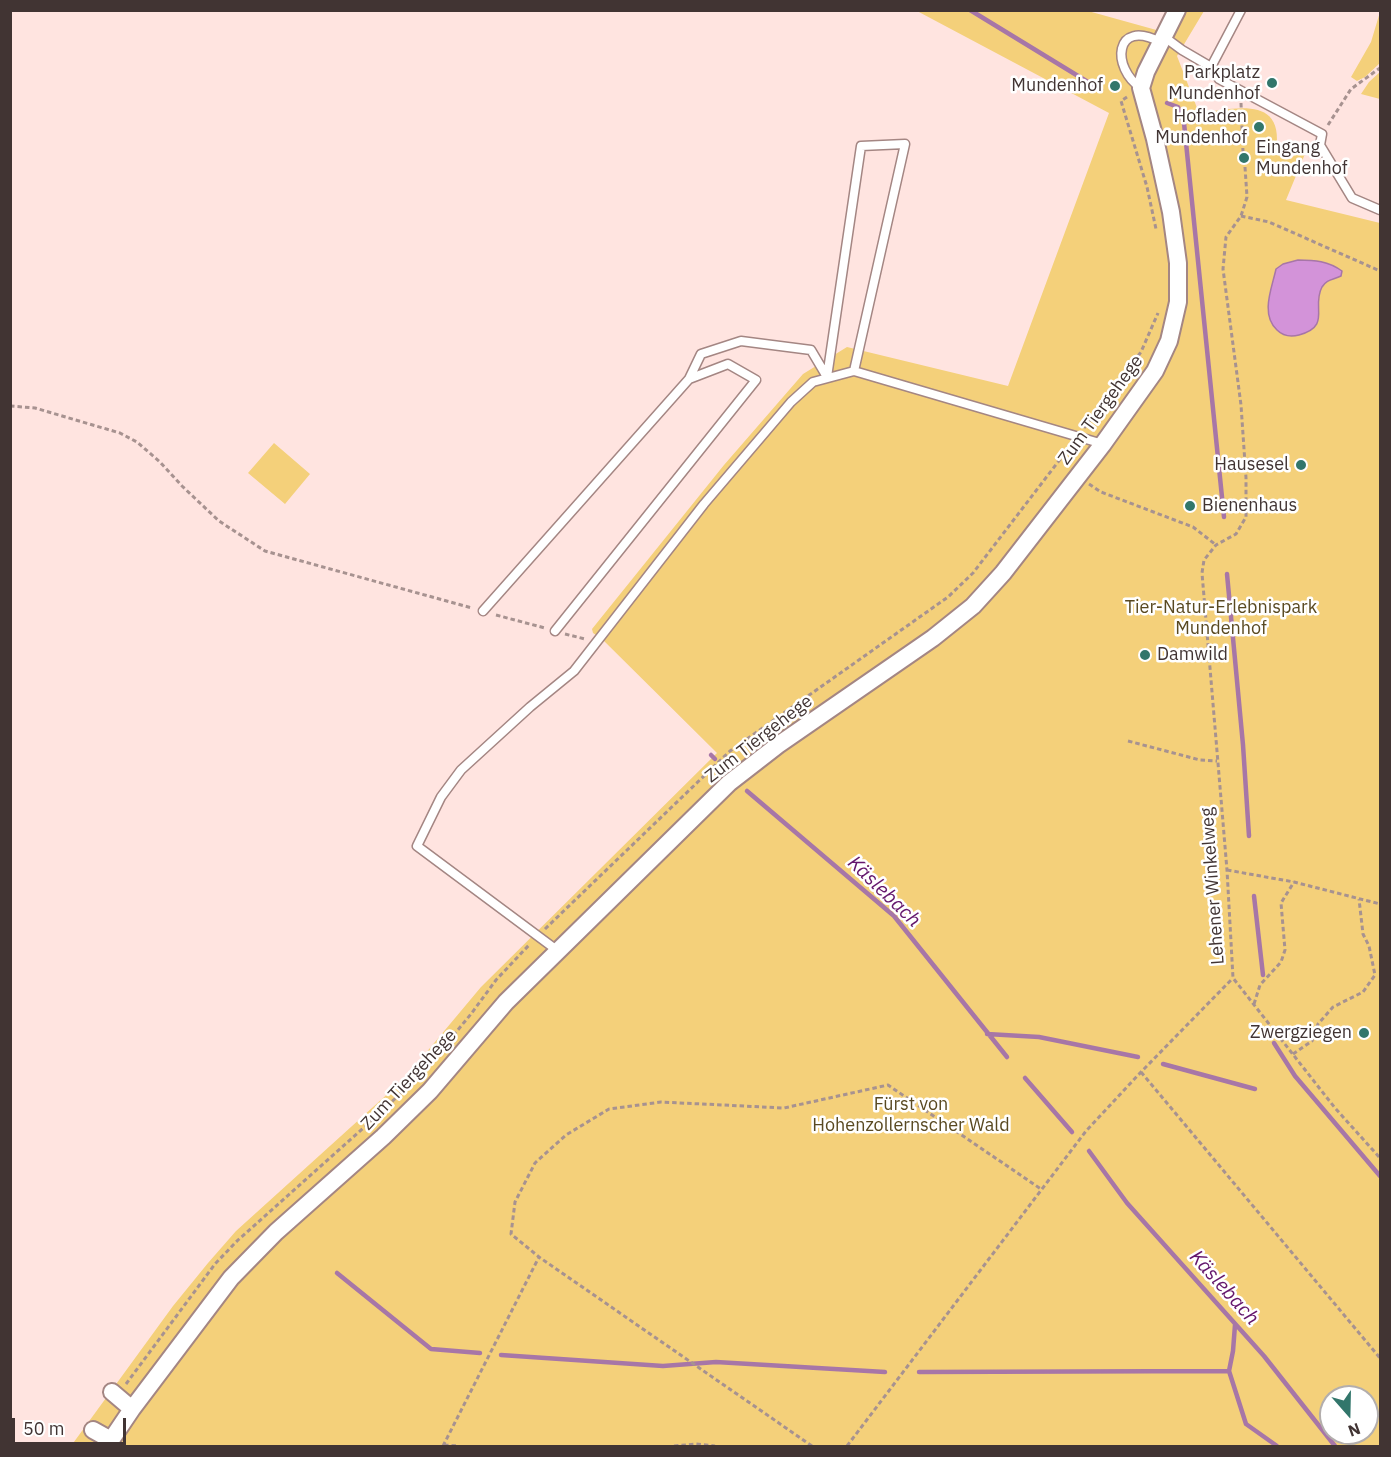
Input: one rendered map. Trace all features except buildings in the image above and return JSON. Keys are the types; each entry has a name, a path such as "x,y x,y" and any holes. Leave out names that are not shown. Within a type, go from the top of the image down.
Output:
{"street":[{"path":"1141,88 1146,72 1177,10"},
{"name":"Zum Tiergehege","path":"109,1443 231,1278 276,1232 383,1137 430,1091 506,1002 729,783 778,745 933,638 973,606 1004,573 1103,444 1155,371 1169,341 1178,302 1178,263 1171,212 1141,88"},
{"path":"119,1388 132,1409"},
{"path":"93,1430 109,1443"}],"lane":[{"path":"1210,67 1239,11"},
{"path":"1141,88 1133,83 1122,60 1122,45 1126,39 1140,34 1162,38 1210,67 1220,79 1322,134 1320,145 1352,198 1380,210"},
{"path":"827,377 861,147 905,144 854,371"},
{"path":"483,611 689,379 701,354 741,341 811,350 827,377"},
{"path":"555,631 756,380 729,364 689,379"},
{"path":"558,951 417,846 441,797 461,770 530,707 574,671 704,504 791,402 813,382 854,371 1103,444"}],"path":[{"path":"1322,134 1352,89 1380,68"},
{"path":"1141,88 1120,101 1146,187 1156,230"},
{"path":"1241,91 1243,152"},
{"path":"1077,478 1101,492 1194,527 1216,545 1236,534 1246,517 1241,405 1222,269 1226,237 1241,216 1248,197 1245,167"},
{"path":"1241,216 1269,222 1380,271"},
{"path":"119,1388 215,1264 238,1240 423,1072 496,980 538,936 730,751 948,597 973,573 1141,352 1159,308"},
{"path":"10,406 35,408 120,433 137,442 219,521 265,551 595,642"},
{"name":"Lehener Winkelweg","path":"1216,545 1204,560 1202,573 1227,870 1233,978 1335,1108 1380,1156"},
{"path":"1128,741 1200,760 1218,761"},
{"path":"1227,870 1294,882 1380,904"},
{"path":"1254,1004 1260,985 1281,962 1285,950 1281,903 1294,882"},
{"path":"1293,1054 1312,1041 1318,1024 1333,1007 1363,992 1375,975 1370,946 1363,934 1359,899"},
{"path":"848,1446 1086,1131 1233,978"},
{"path":"1141,1072 1380,1358"},
{"path":"812,1446 539,1257 511,1234 515,1202 535,1163 566,1135 609,1109 662,1102 784,1108 888,1085 1041,1189"},
{"path":"458,1446 443,1446 539,1257"},
{"path":"674,1446 696,1444 715,1446"}],"green space":[{"path":"917,11 1088,11 1160,31 1171,11 1204,11 1177,56 1199,113 1241,108 1265,113 1273,120 1277,133 1276,151 1291,159 1305,143 1307,149 1286,200 1380,223 1380,1446 71,1446 173,1306 236,1231 404,1079 481,987 717,753 602,639 593,633 592,629 724,465 803,374 847,347 1008,386 1109,113"},
{"path":"1380,12 1380,63 1357,81 1351,77 1371,42"},
{"path":"1380,72 1380,99 1361,94 1369,82"},
{"path":"274,443 310,474 285,504 248,473"}],"shaded area":[{"path":"1298,260 1321,262 1342,271 1341,276 1328,281 1322,287 1318,302 1318,321 1315,327 1299,335 1290,336 1279,332 1272,324 1268,309 1276,269 1283,264"}],"waterway":[{"path":"970,10 1101,90"},
{"path":"1167,103 1178,107 1184,123 1224,517"},
{"path":"1227,574 1249,836"},
{"path":"711,755 715,759"},
{"name":"Käslebach","path":"747,791 894,916 1007,1057"},
{"path":"1254,896 1263,975"},
{"path":"987,1034 1039,1037 1138,1057"},
{"path":"1274,1043 1295,1076 1380,1176"},
{"path":"1163,1064 1255,1089"},
{"name":"Käslebach","path":"1025,1078 1072,1132"},
{"name":"Käslebach","path":"1089,1151 1127,1203 1264,1356 1335,1446"},
{"path":"337,1273 431,1349 480,1353"},
{"path":"1235,1325 1229,1371 1246,1424 1277,1446"},
{"path":"501,1355 663,1366 716,1362 885,1372"},
{"path":"919,1372 1229,1371"}],"place":[{"name":"Parkplatz Mundenhof","path":"1272,83"},
{"name":"Mundenhof","path":"1115,86"},
{"name":"Hofladen Mundenhof","path":"1259,127"},
{"name":"Eingang Mundenhof","path":"1244,158"},
{"name":"Hausesel","path":"1301,465"},
{"name":"Bienenhaus","path":"1190,506"},
{"name":"Damwild","path":"1145,655"},
{"name":"Zwergziegen","path":"1364,1033"}],"park label":[{"name":"Tier-Natur-Erlebnispark Mundenhof","path":"1221,618"},
{"name":"Fürst von Hohenzollernscher Wald","path":"911,1115"}]}
